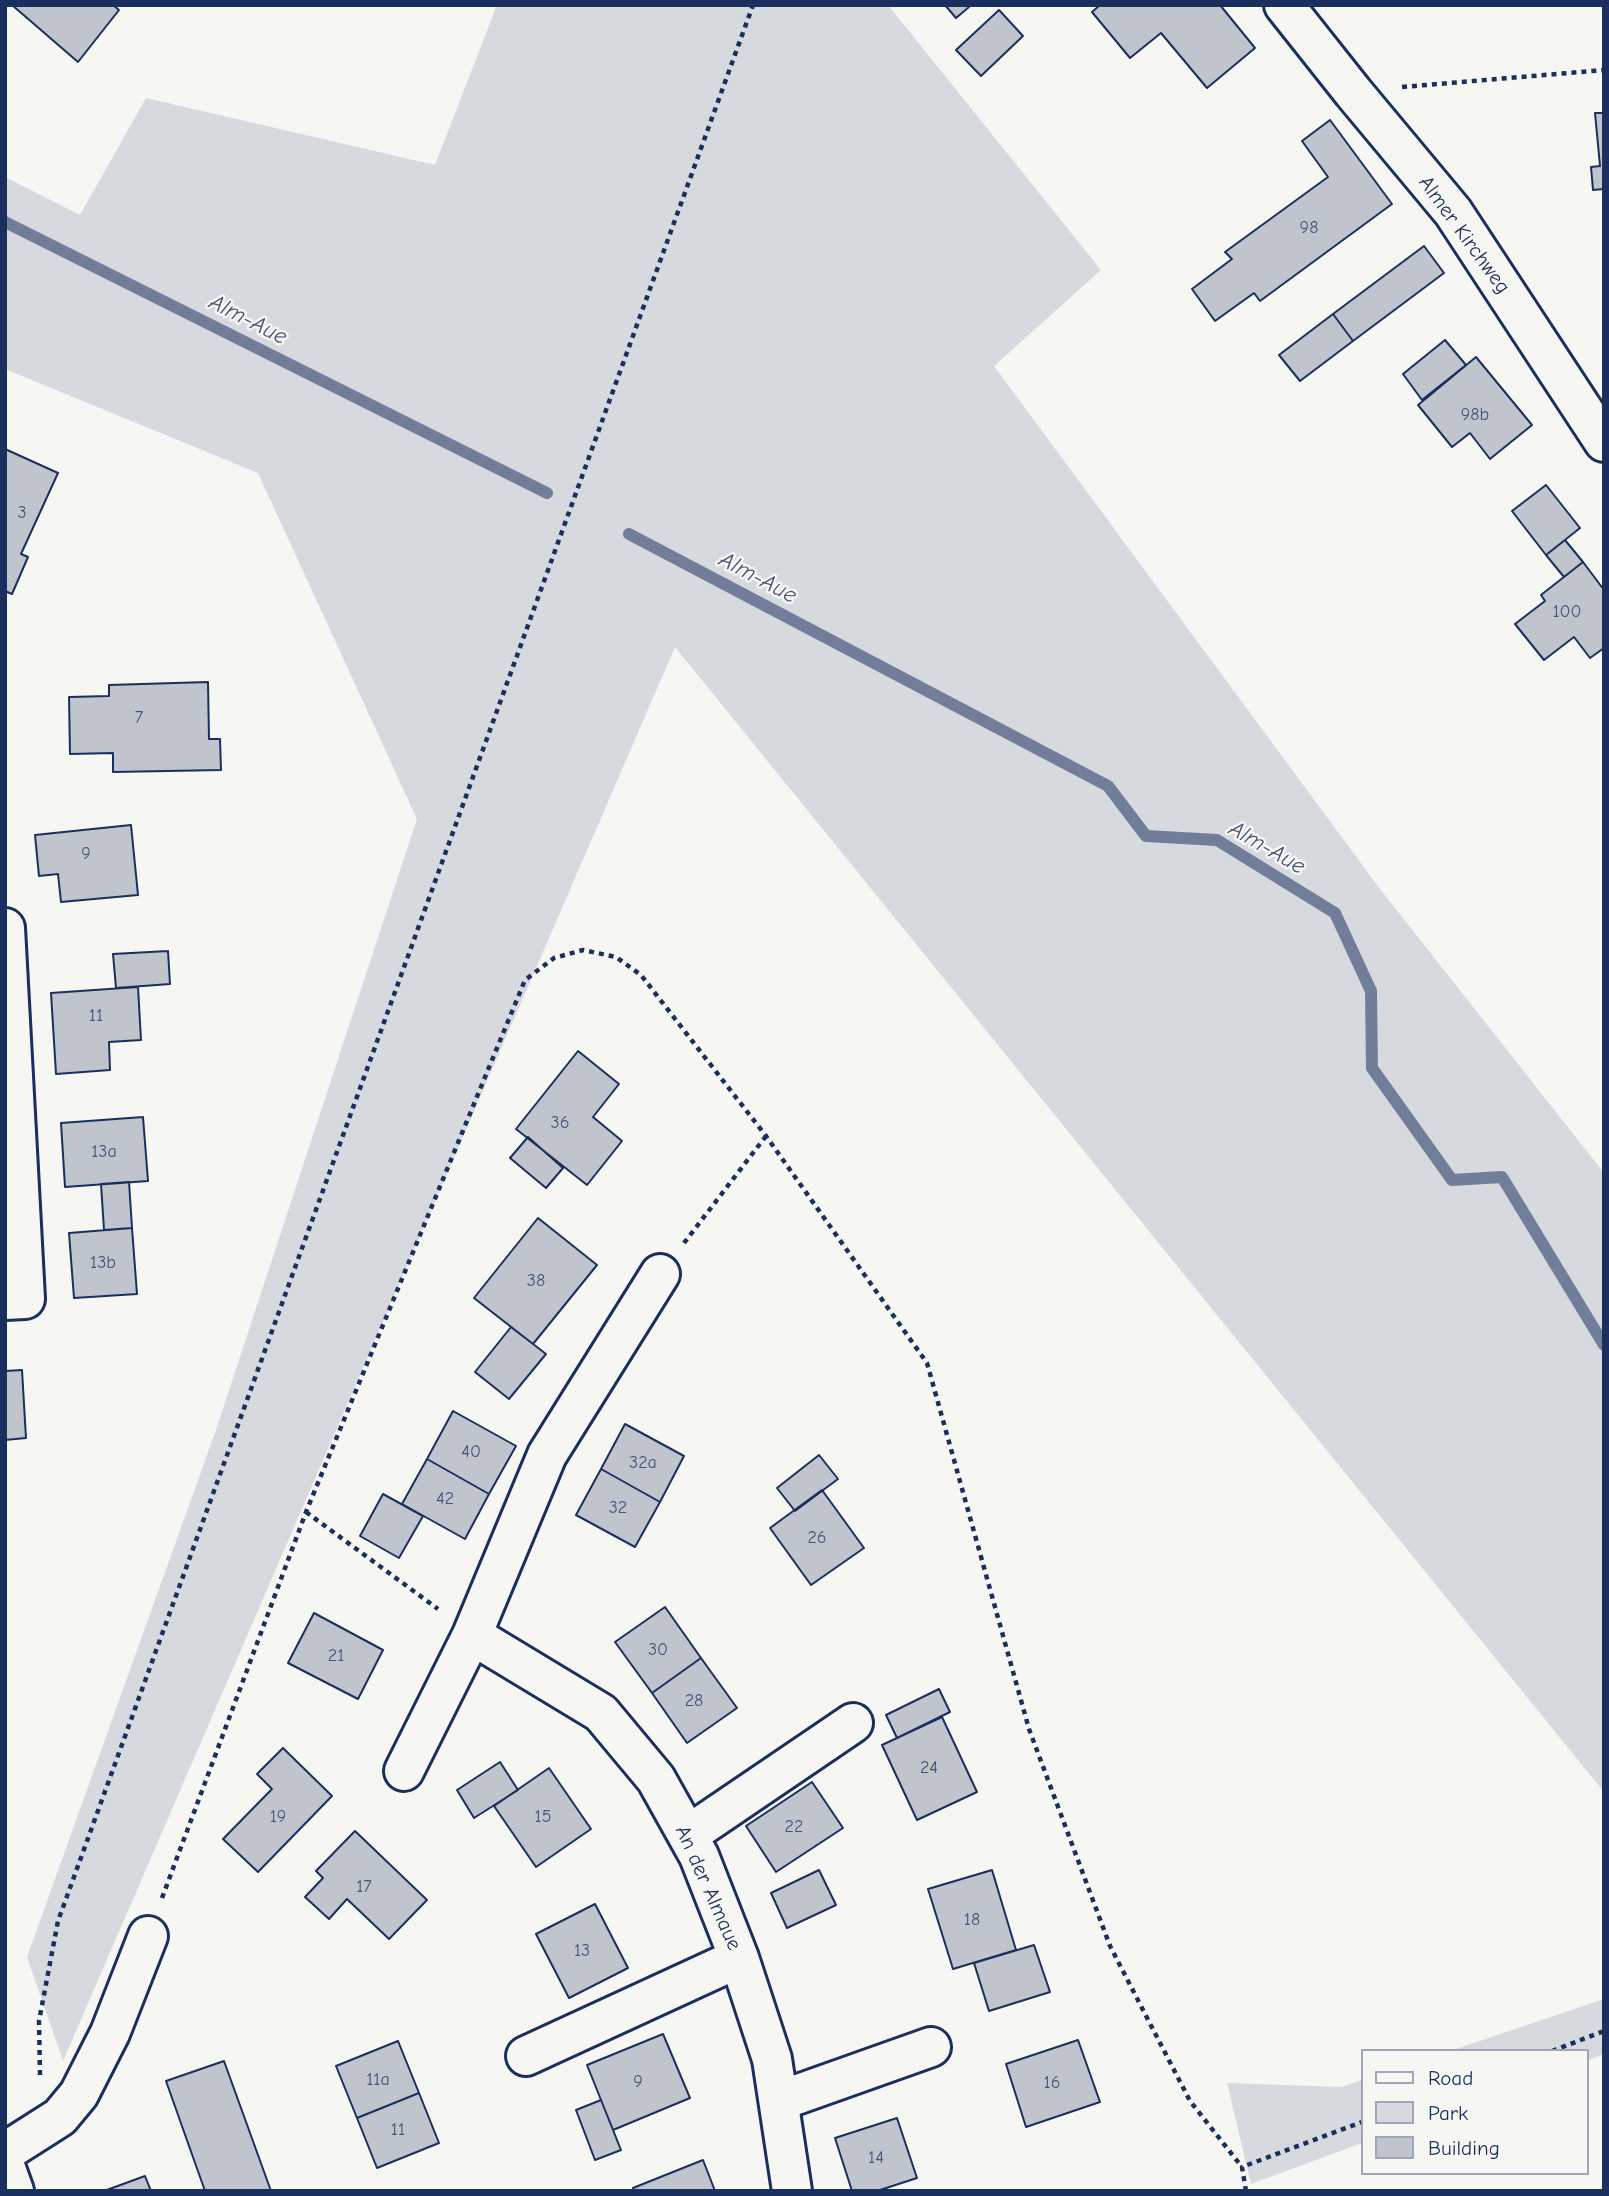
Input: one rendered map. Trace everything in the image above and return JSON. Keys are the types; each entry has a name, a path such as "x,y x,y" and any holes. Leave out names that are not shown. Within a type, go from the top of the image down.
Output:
{"street":[{"name":"Almer Kirchweg","path":"1284,5 1453,212 1604,442"},
{"path":"5,928 26,1299 5,1300"},
{"path":"404,1771 472,1635 547,1455 660,1274"},
{"name":"An der Almaue","path":"472,1635 601,1713 656,1779 699,1856 739,1958 772,2059 792,2191"},
{"path":"688,1835 853,1723"},
{"path":"5,2152 60,2117 79,2094 110,2033 148,1936"},
{"path":"526,2056 739,1958"},
{"path":"779,2101 931,2047"},
{"path":"5,2166 14,2191"}],"path":[{"path":"48,2125 41,2099 39,2021 58,1921 753,5"},
{"path":"1353,92 1604,69"},
{"path":"148,1936 306,1512 525,980 555,958 583,950 616,957 641,975 766,1136 928,1363 1029,1729 1110,1946 1190,2101 1242,2167 1246,2191"},
{"path":"660,1274 766,1136"},
{"path":"306,1512 472,1635"},
{"path":"1557,2049 1604,2031"},
{"path":"1242,2167 1360,2123"}],"green space":[{"path":"497,5 888,5 1101,270 994,366 1380,889 1604,1173 1604,1792 675,647 63,2061 27,1957 216,1430 417,819 258,473 5,369 5,177 80,215 146,98 435,165"},
{"path":"1604,1999 1604,2054 1588,2060 1588,2049 1456,2049"},
{"path":"1360,2081 1360,2144 1251,2184 1227,2083 1342,2087"}],"building":[{"path":"12,5 113,5 119,10 78,62"},
{"path":"945,5 967,5 969,7 956,18"},
{"path":"1100,5 1220,5 1255,48 1207,88 1161,33 1130,58 1092,12"},
{"path":"999,10 1023,36 981,76 956,50"},
{"path":"1595,113 1604,113 1604,189 1593,190 1591,167 1600,166"},
{"path":"1330,120 1392,204 1260,301 1254,293 1215,321 1192,289 1232,259 1225,252 1328,177 1302,141"},
{"path":"1424,246 1444,273 1353,341 1333,314"},
{"path":"1333,314 1353,341 1300,381 1279,355"},
{"path":"1445,340 1466,365 1422,400 1403,374"},
{"path":"1476,357 1532,425 1490,459 1470,433 1452,447 1418,405"},
{"path":"5,449 58,473 21,554 28,557 12,594 5,591"},
{"path":"1546,485 1580,528 1546,555 1512,511"},
{"path":"1565,540 1583,562 1564,577 1546,555"},
{"path":"1583,562 1604,590 1604,648 1590,658 1574,637 1544,660 1515,624 1545,601 1541,595"},
{"path":"208,682 209,739 220,739 221,770 113,772 113,753 70,754 69,697 109,696 109,685"},
{"path":"131,825 138,895 61,902 58,874 39,876 35,835"},
{"path":"168,951 170,984 116,988 113,954"},
{"path":"138,987 141,1040 109,1042 110,1070 56,1074 51,993"},
{"path":"578,1051 619,1084 593,1117 622,1141 587,1185 516,1129"},
{"path":"143,1117 148,1181 65,1187 61,1123"},
{"path":"528,1137 563,1168 546,1188 510,1158"},
{"path":"129,1182 132,1228 104,1230 101,1184"},
{"path":"538,1218 597,1265 533,1344 474,1298"},
{"path":"132,1228 137,1294 74,1298 69,1233"},
{"path":"511,1327 546,1354 509,1399 475,1372"},
{"path":"22,1370 26,1438 5,1440 5,1371"},
{"path":"453,1411 516,1446 489,1494 427,1459"},
{"path":"625,1424 684,1456 660,1502 601,1469"},
{"path":"819,1455 838,1479 795,1511 777,1488"},
{"path":"427,1459 489,1494 465,1539 402,1504"},
{"path":"601,1469 660,1502 635,1547 576,1515"},
{"path":"822,1490 864,1548 811,1585 770,1528"},
{"path":"383,1494 423,1516 399,1558 360,1536"},
{"path":"665,1607 701,1658 652,1693 615,1642"},
{"path":"314,1613 383,1650 358,1699 288,1663"},
{"path":"701,1658 737,1708 687,1743 652,1693"},
{"path":"939,1689 950,1712 897,1738 886,1715"},
{"path":"942,1717 977,1792 917,1820 882,1745"},
{"path":"283,1748 332,1796 258,1872 223,1839 272,1789 257,1774"},
{"path":"500,1762 518,1790 474,1818 457,1790"},
{"path":"549,1768 591,1829 536,1867 494,1806"},
{"path":"812,1782 843,1828 776,1872 746,1826"},
{"path":"355,1831 427,1900 389,1939 347,1899 329,1919 305,1897 323,1878 316,1871"},
{"path":"819,1870 836,1905 787,1928 771,1893"},
{"path":"992,1870 1016,1950 953,1969 928,1889"},
{"path":"595,1904 628,1968 569,1998 536,1934"},
{"path":"1034,1945 1050,1992 989,2011 974,1963"},
{"path":"663,2034 690,2098 613,2130 587,2065"},
{"path":"1078,2040 1100,2102 1026,2127 1006,2064"},
{"path":"398,2041 419,2093 357,2118 336,2066"},
{"path":"224,2061 271,2191 205,2191 166,2081"},
{"path":"419,2093 439,2143 377,2168 357,2118"},
{"path":"601,2100 621,2150 595,2160 576,2110"},
{"path":"897,2118 917,2178 877,2191 852,2191 835,2138"},
{"path":"703,2160 715,2191 634,2191 633,2188"},
{"path":"145,2176 151,2191 104,2191"}],"waterway":[{"name":"Alm-Aue","path":"5,222 547,493"},
{"name":"Alm-Aue","path":"629,534 1108,786 1146,836 1217,840 1335,913 1371,991 1372,1068 1452,1180 1502,1177 1604,1345"}]}
